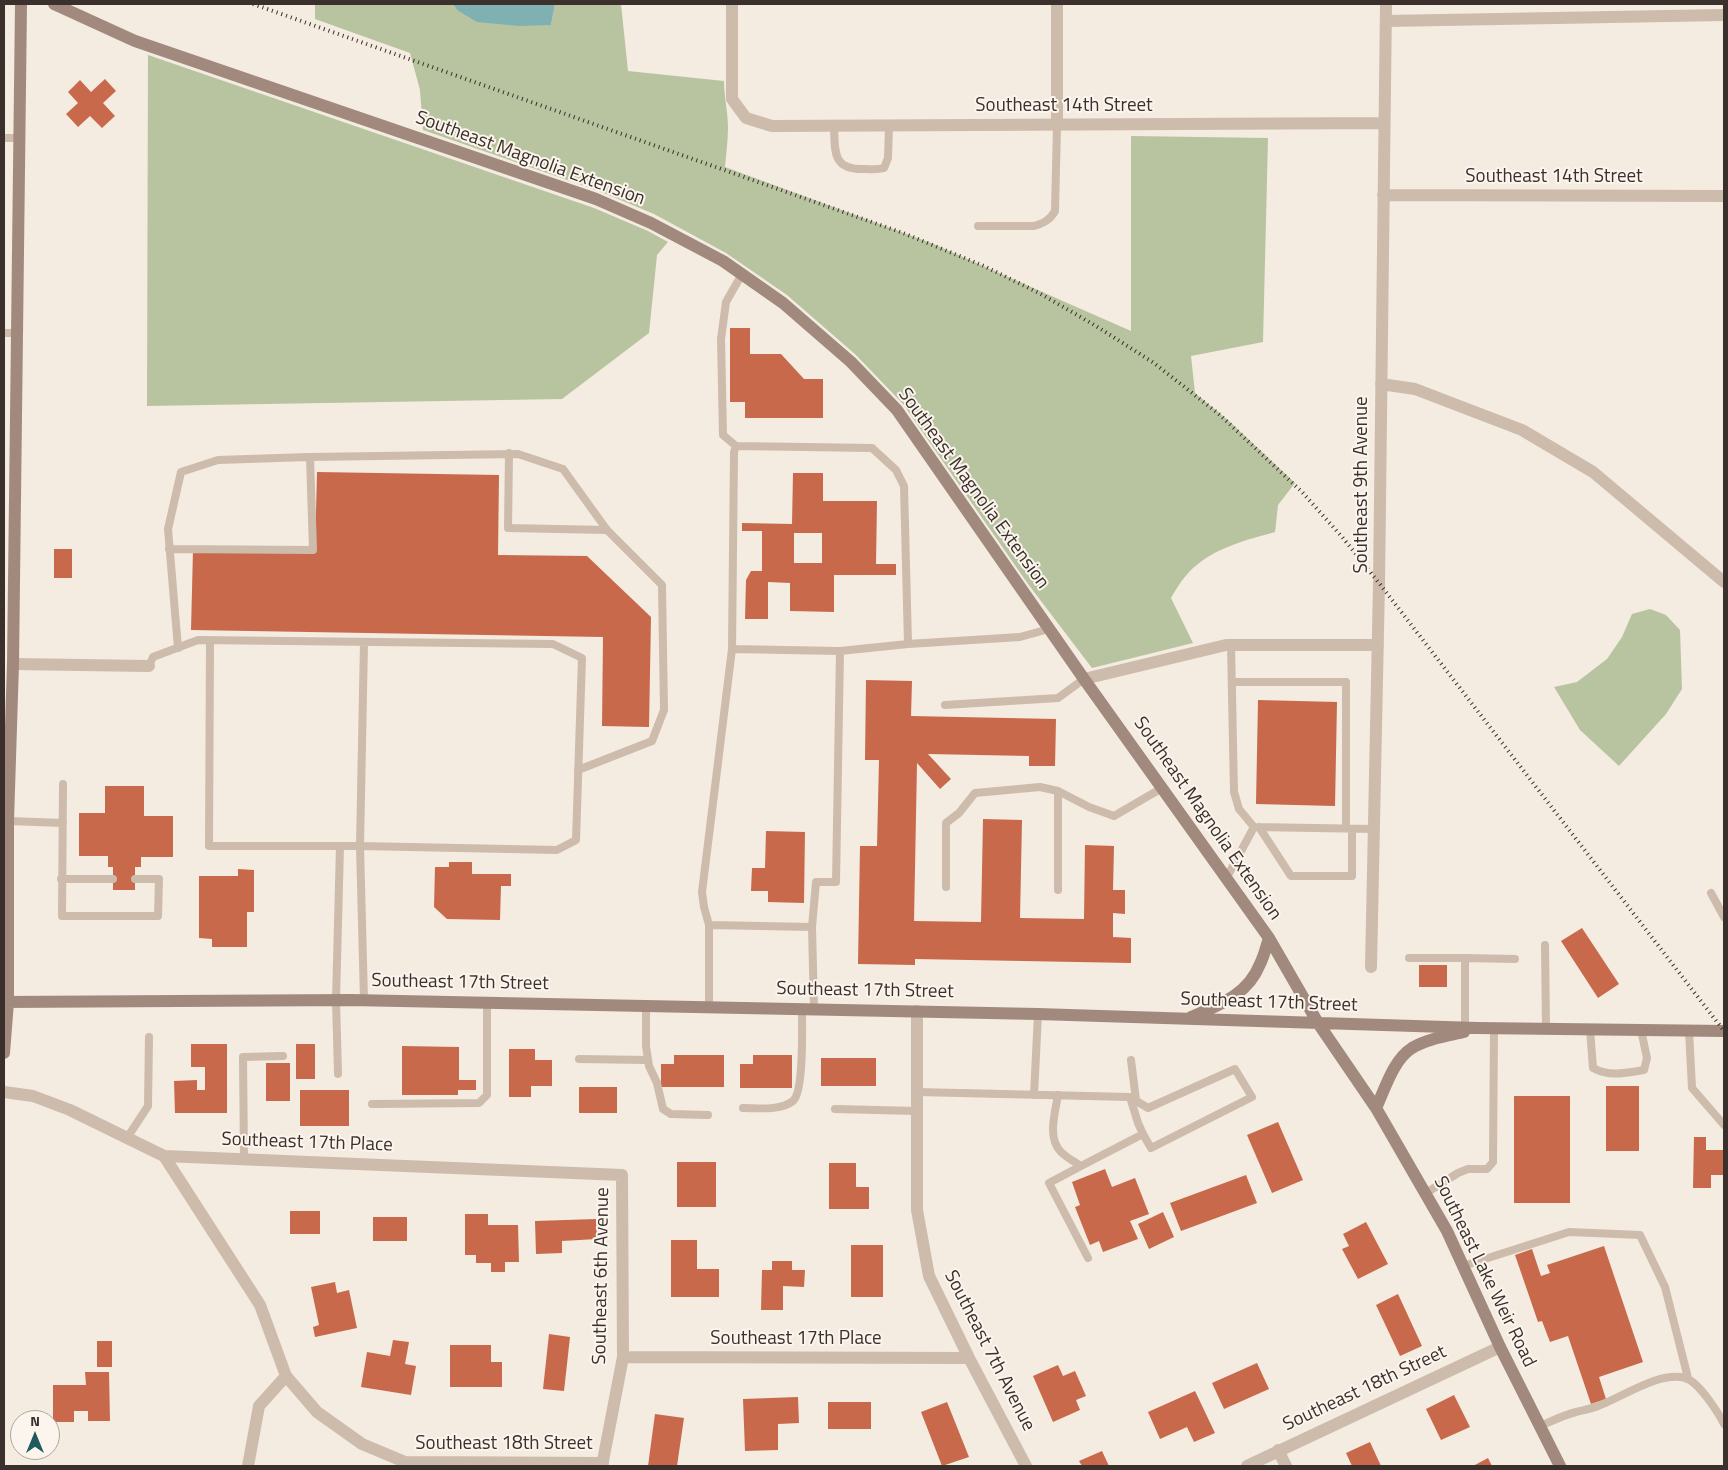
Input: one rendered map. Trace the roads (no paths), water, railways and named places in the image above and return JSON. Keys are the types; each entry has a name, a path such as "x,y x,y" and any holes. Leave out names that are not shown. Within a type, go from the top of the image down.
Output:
{"main road":[{"path":"4,1053 6,871 13,664 9,537 17,333 21,4"},
{"name":"Southeast Magnolia Extension","path":"54,4 135,41 596,199 651,223 722,261 783,303 851,362 897,410 1084,679 1269,938 1318,1023"},
{"path":"1185,1019 1227,1002 1244,989 1260,966 1269,938"},
{"name":"Southeast 17th Street","path":"6,1002 336,1000 488,1002 1038,1014 1471,1028 1724,1031"},
{"name":"Southeast Lake Weir Road","path":"1318,1023 1376,1108 1447,1231 1500,1347 1560,1466"},
{"path":"1376,1108 1398,1062 1411,1049 1432,1040 1471,1028"}],"street":[{"name":"Southeast 14th Street","path":"732,4 732,99 746,118 772,126 1384,123"},
{"path":"1057,125 1058,4"},
{"name":"Southeast 9th Avenue","path":"1372,966 1386,4"},
{"path":"1386,21 1724,15"},
{"name":"Southeast 14th Street","path":"1383,195 1724,196"},
{"path":"1381,384 1415,389 1522,430 1593,472 1724,582"},
{"path":"1084,679 1226,645 1378,645"},
{"path":"13,664 149,666"},
{"name":"Southeast 7th Avenue","path":"917,1012 917,1210 929,1276 969,1358 1026,1466"},
{"name":"Southeast 17th Place","path":"4,1092 33,1096 70,1110 164,1156 622,1175"},
{"path":"164,1156 260,1305 286,1376 260,1406 248,1466"},
{"name":"Southeast 6th Avenue","path":"603,1465 623,1357 622,1175"},
{"name":"Southeast 18th Street","path":"1247,1466 1500,1347"},
{"name":"Southeast 17th Place","path":"623,1357 969,1358"},
{"name":"Southeast 18th Street","path":"286,1376 317,1412 362,1444 405,1462 603,1465"},
{"path":"1278,1450 1286,1466"}],"lane":[{"path":"978,226 1034,226 1043,224 1052,215 1055,211 1057,125"},
{"path":"834,126 835,150 838,160 843,165 854,170 884,168 888,158 889,126"},
{"path":"4,138 20,138"},
{"path":"742,274 726,302 721,339 723,435 736,446 872,448 896,470 904,486 908,644"},
{"path":"4,333 17,333"},
{"path":"710,1006 709,925 702,892 732,649 734,452 736,446"},
{"path":"509,453 508,528 607,530"},
{"path":"178,648 168,529 181,472 218,460 518,454 563,469 607,530 662,585 664,710 652,741 578,770"},
{"path":"169,548 313,550 310,457"},
{"path":"732,649 840,651 1020,636 1049,629"},
{"path":"149,666 153,657 198,640 552,644 582,658 576,840 557,850 360,846 209,846 210,641"},
{"path":"364,642 360,846 364,1000"},
{"path":"1231,645 1234,792 1240,809 1257,827 1291,876 1352,876 1349,829 1346,682 1232,682"},
{"path":"743,1108 772,1108 787,1105 795,1100 800,1079 808,1009 816,882 836,882 840,651"},
{"path":"945,705 1058,698 1084,679"},
{"path":"63,784 62,916 158,916 159,879 136,879"},
{"path":"946,887 946,823 959,812 975,793 1040,788 1058,791 1089,807 1114,816 1162,788"},
{"path":"1058,791 1058,890"},
{"path":"8,821 63,823"},
{"path":"1257,827 1374,829"},
{"path":"1226,879 1257,827"},
{"path":"338,1074 336,1000 340,846"},
{"path":"61,879 113,879"},
{"path":"1711,893 1724,917"},
{"path":"709,925 812,927"},
{"path":"1545,945 1546,1029"},
{"path":"1409,958 1515,959"},
{"path":"1465,958 1471,1028"},
{"path":"372,1104 479,1103 487,1095 488,1002"},
{"path":"646,1005 648,1060 662,1109 670,1114 708,1115"},
{"path":"1034,1095 1038,1014"},
{"path":"1426,1194 1458,1172 1468,1169 1487,1169 1493,1162 1494,1028"},
{"path":"1590,1030 1593,1068 1600,1072 1622,1074 1644,1070 1647,1058 1641,1030"},
{"path":"1689,1031 1692,1088 1724,1125"},
{"path":"127,1138 148,1106 149,1037"},
{"path":"244,1159 243,1057 283,1056"},
{"path":"579,1059 648,1060"},
{"path":"917,1092 1058,1095 1133,1099 1148,1108 1235,1069 1252,1097 1151,1148 1138,1123 1133,1099 1131,1060"},
{"path":"1058,1095 1053,1120 1053,1134 1056,1144 1062,1152 1081,1166"},
{"path":"835,1109 917,1112"},
{"path":"1088,1258 1049,1183 1144,1134"},
{"path":"1463,1266 1569,1232 1640,1235 1665,1287 1688,1378 1703,1392 1719,1412 1724,1424"},
{"path":"1540,1426 1575,1412 1597,1407 1671,1376 1688,1378"}],"water":[{"path":"453,4 555,4 551,25 519,26 477,22 457,10"}],"railway":[{"path":"253,4 903,233 984,266 1039,293 1154,363 1220,415 1302,492 1343,538 1724,1031"}]}
